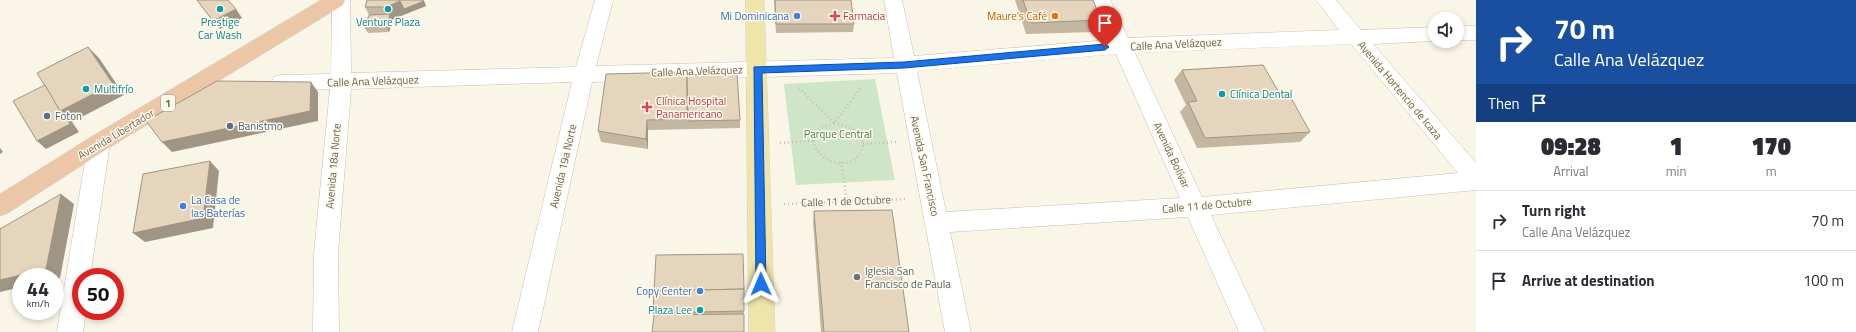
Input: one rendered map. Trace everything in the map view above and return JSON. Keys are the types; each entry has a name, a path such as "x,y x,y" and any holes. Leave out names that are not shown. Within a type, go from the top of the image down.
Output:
{"highway":[{"name":"Avenida Libertador","path":"0,206 99,143 198,85 336,0"}],"main road":[{"path":"756,0 762,332"}],"street":[{"name":"Avenida 18a Norte","path":"326,332 326,252 341,82 341,0"},
{"name":"Avenida 19a Norte","path":"525,332 584,74 604,0"},
{"name":"Avenida San Francisco","path":"892,0 958,332"},
{"name":"Avenida Bolívar","path":"1101,0 1252,332"},
{"name":"Avenida Hortencio de Icaza","path":"1325,0 1476,180"},
{"path":"1464,33 1476,33"},
{"name":"Calle Ana Velázquez","path":"261,84 904,65 1121,46 1428,34"},
{"path":"198,85 230,84"},
{"path":"70,332 99,143"},
{"name":"Calle 11 de Octubre","path":"937,223 1196,207 1476,180"}],"path":[{"path":"834,123 866,81 864,66"},
{"path":"790,68 795,85 834,123"},
{"path":"834,123 848,125 856,129 861,136 863,144 861,152 855,158 841,162 827,160 815,149 815,134 820,128 834,123"},
{"path":"863,144 920,141"},
{"path":"759,144 814,142"},
{"path":"841,162 846,201"},
{"name":"Calle 11 de Octubre","path":"760,205 932,198"}],"green space":[{"name":"Parque Central","path":"875,79 895,180 796,185 784,84"}],"building":[{"name":"Prestige Car Wash","path":"197,0 228,0 236,9 213,21"},
{"path":"367,0 400,1 386,7 365,7"},
{"path":"399,0 422,0 424,1 404,9"},
{"path":"775,0 851,0 854,24 776,24"},
{"path":"1023,0 1093,0 1101,20 1031,23"},
{"path":"390,14 387,27 365,28 369,15"},
{"name":"Multifrío","path":"88,47 113,84 60,111 37,73"},
{"path":"1263,65 1281,96 1290,96 1310,132 1205,138 1188,102 1197,101 1182,70"},
{"name":"Clínica Hospital Panamericano","path":"687,72 687,119 647,120 646,139 598,131 606,74"},
{"path":"737,73 740,120 688,121 687,75"},
{"name":"Banistmo","path":"217,81 311,82 310,111 162,142 146,121"},
{"name":"Foton","path":"45,85 60,111 70,124 37,141 13,101"},
{"name":"La Casa de las Baterías","path":"210,161 203,218 133,233 143,174"},
{"path":"61,194 46,268 12,268 12,277 0,280 0,229"},
{"name":"Iglesia San Francisco de Paula","path":"892,210 909,332 824,332 814,211"},
{"path":"743,254 744,289 654,291 656,255"},
{"path":"744,289 744,311 653,313 654,291"},
{"path":"744,314 744,332 652,332 654,315"}],"place":[{"name":"Prestige Car Wash","path":"220,9"},
{"name":"Venture Plaza","path":"388,9"},
{"name":"Mi Dominicana","path":"797,16"},
{"name":"Farmacia","path":"835,16"},
{"name":"Maure's Café","path":"1055,16"},
{"name":"Multifrío","path":"86,89"},
{"name":"Clínica Dental","path":"1222,94"},
{"name":"Clínica Hospital Panamericano","path":"647,107"},
{"name":"Foton","path":"47,116"},
{"name":"Banistmo","path":"230,126"},
{"name":"La Casa de las Baterías","path":"183,206"},
{"name":"Iglesia San Francisco de Paula","path":"857,277"},
{"name":"Copy Center","path":"700,291"},
{"name":"Plaza Lee","path":"700,310"}],"route":[{"path":"761,284 757,70 904,65 1105,47"}]}
